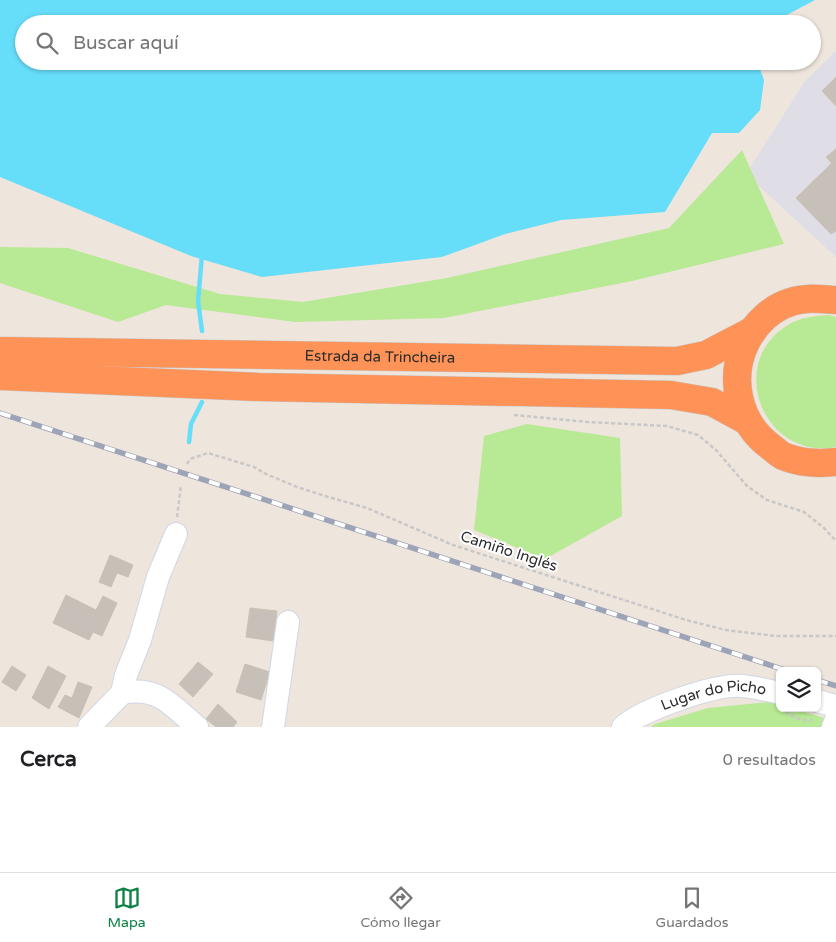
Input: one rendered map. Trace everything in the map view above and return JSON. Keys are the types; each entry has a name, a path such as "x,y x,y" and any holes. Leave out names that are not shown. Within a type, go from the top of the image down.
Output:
{"highway":[{"name":"Estrada da Trincheira","path":"0,351 677,361 706,354 752,330 769,314 790,302 815,298 836,300"},
{"name":"Estrada da Trincheira","path":"752,330 741,352 737,375 738,398 747,421 762,440 783,456 810,462 834,464"},
{"name":"Estrada da Trincheira","path":"0,376 259,387 671,395 712,402 747,421"}],"street":[{"path":"122,694 126,675 140,640 158,577 176,534"},
{"path":"273,727 288,622"},
{"name":"Lugar do Picho","path":"623,727 653,711 700,692 740,686 776,691"},
{"path":"89,727 122,694 135,691 146,691 155,694 197,727"},
{"path":"828,717 836,706"}],"path":[{"path":"506,414 588,422 667,426 698,435 716,450 746,486 767,500 804,512 824,528 836,541"},
{"name":"Camiño Inglés","path":"187,464 190,459 208,453 254,467 297,487 367,508 453,545 686,620 726,630 775,636 836,636"},
{"path":"176,534 181,485"},
{"path":"788,712 791,717 807,720 828,717"}],"shaded area":[{"path":"836,51 836,257 746,174 805,81 816,70 821,70 821,66"}],"green space":[{"path":"742,150 784,244 632,281 444,318 295,322 166,305 118,322 0,283 0,247 68,248 220,294 303,302 447,278 669,228"},
{"path":"829,315 836,317 836,447 810,447 789,439 772,424 761,405 756,383 759,362 769,341 788,325 813,316"},
{"path":"527,424 620,438 622,516 545,559 474,530 484,436"},
{"path":"770,702 776,704 776,712 804,712 824,718 821,727 651,727 655,724 708,708"}],"water":[{"path":"0,0 815,0 787,15 15,15 15,70 760,70 764,80 760,110 739,133 712,133 665,212 561,220 505,234 442,257 262,277 191,256 0,177"}],"building":[{"path":"836,77 836,106 822,91"},
{"path":"836,149 836,168 826,157"},
{"path":"832,163 836,168 836,231 831,234 796,198"},
{"path":"110,555 133,565 128,577 117,573 111,587 99,582"},
{"path":"66,595 96,610 103,596 117,603 102,636 93,632 89,640 53,623"},
{"path":"250,608 277,611 273,641 246,637"},
{"path":"198,662 213,674 193,697 179,684"},
{"path":"245,664 270,672 261,700 236,692"},
{"path":"12,666 26,675 16,691 2,682"},
{"path":"48,666 66,676 49,709 32,698"},
{"path":"78,682 92,687 79,718 58,707 65,695 72,698"},
{"path":"218,704 237,722 233,727 216,727 206,719"}],"waterway":[{"path":"202,255 198,301 202,331"},
{"path":"189,442 191,424 202,402"}],"railway":[{"path":"0,413 776,667"},
{"path":"821,681 836,686"}]}
